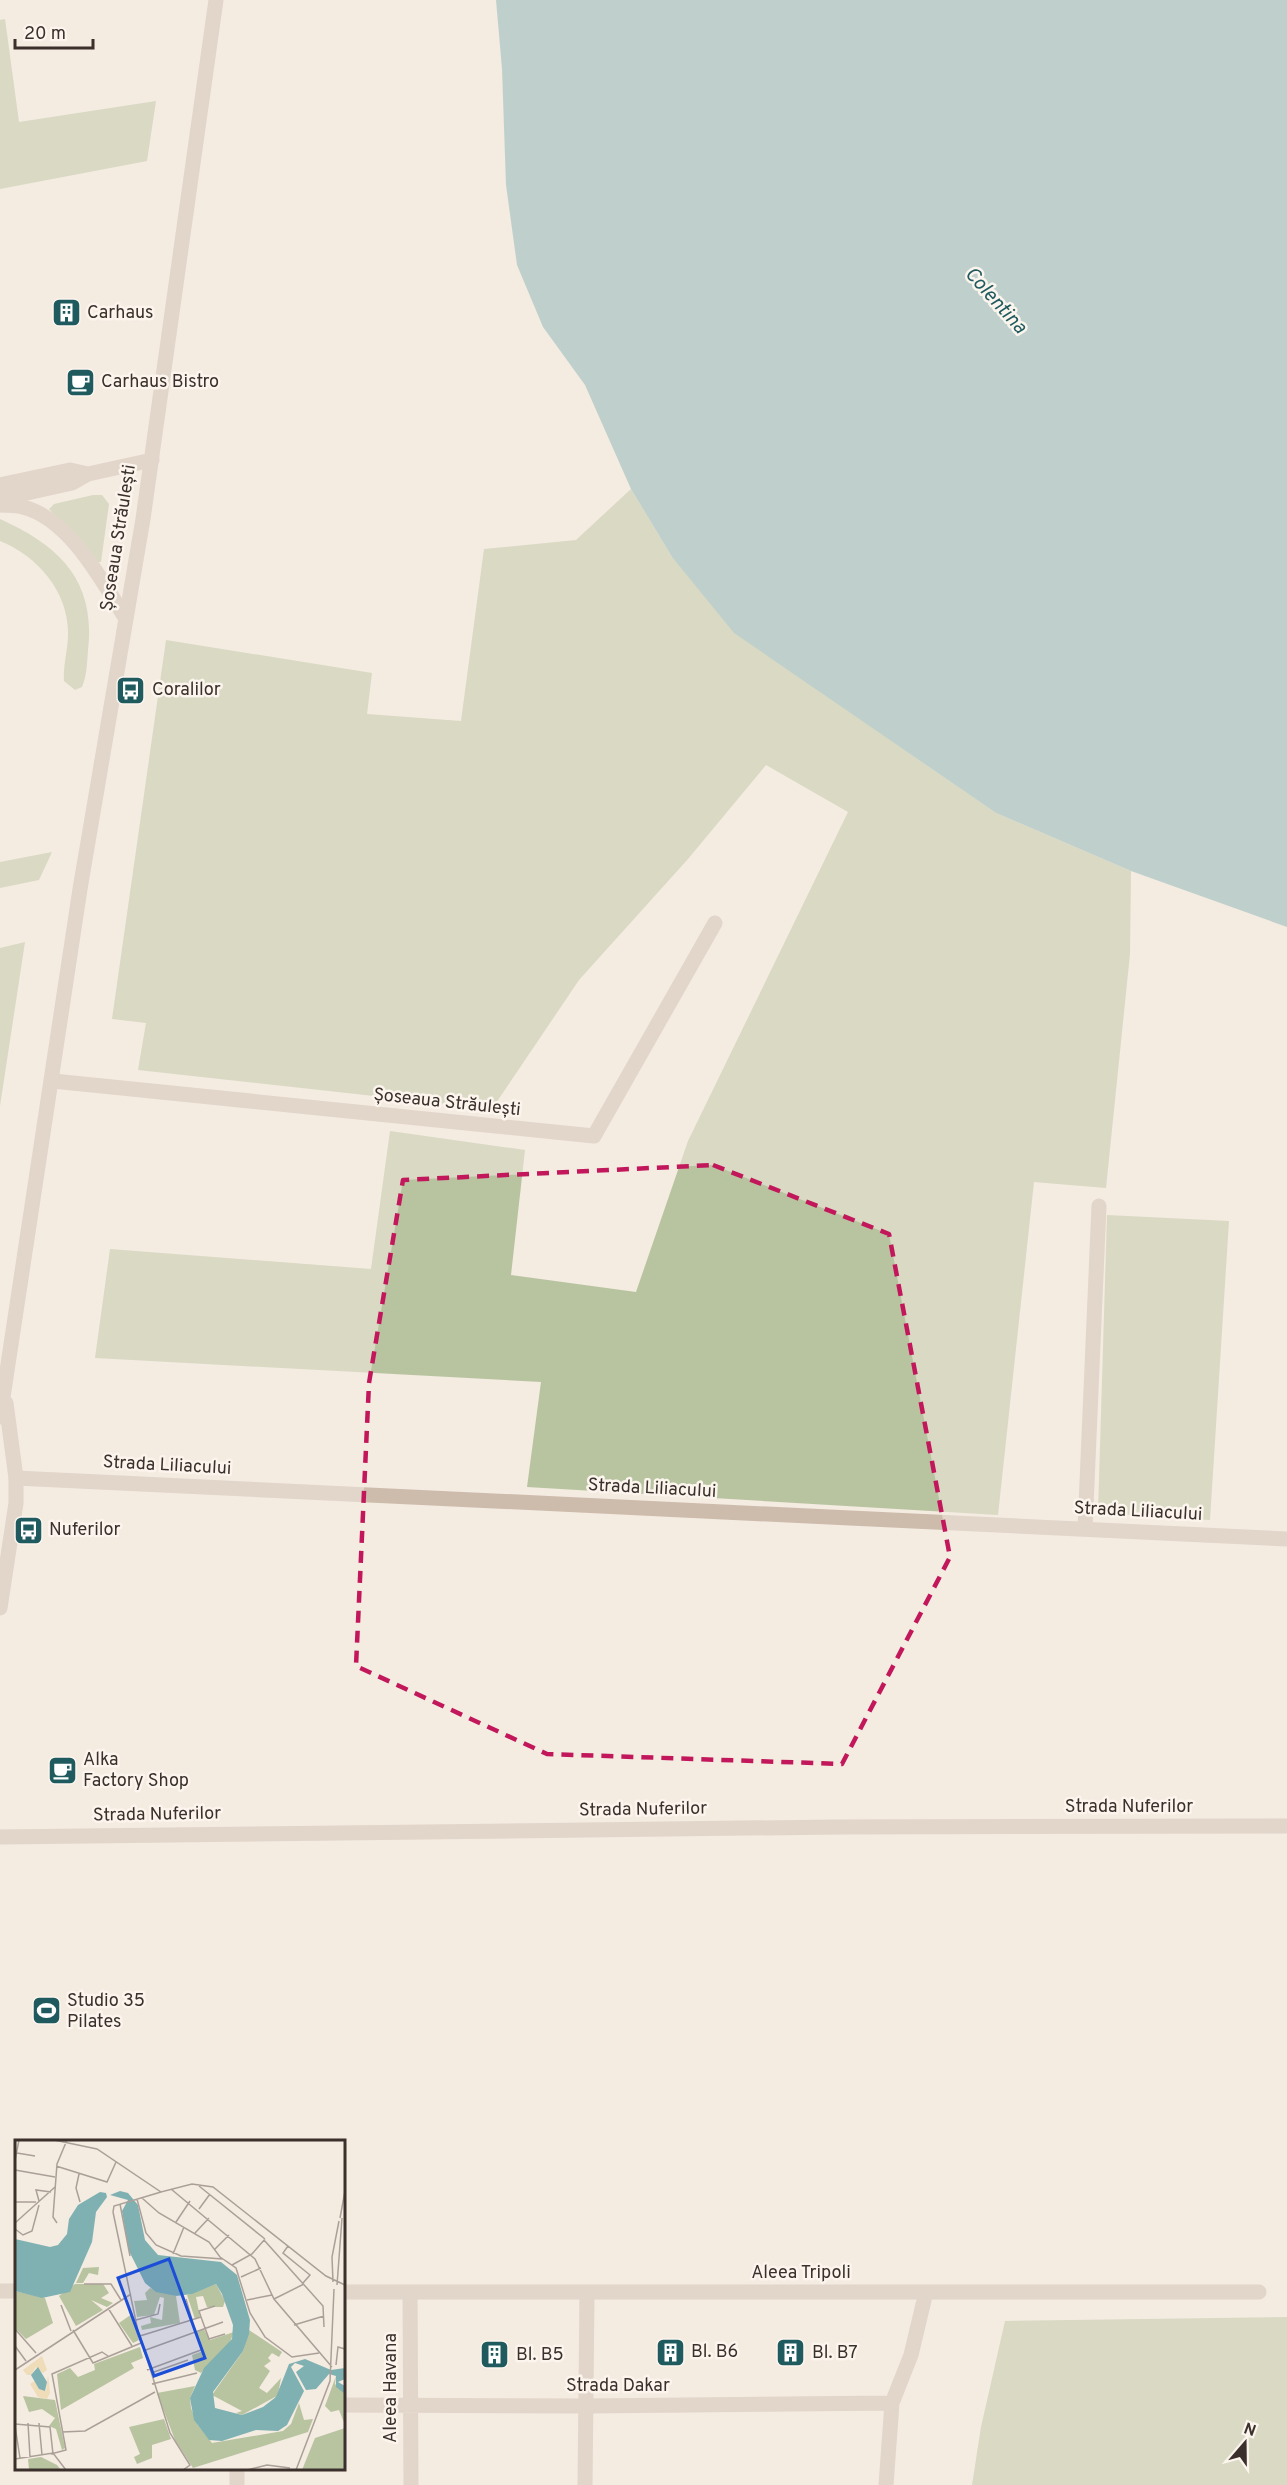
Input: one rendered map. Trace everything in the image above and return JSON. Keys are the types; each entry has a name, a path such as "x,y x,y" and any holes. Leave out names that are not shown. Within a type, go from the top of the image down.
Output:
{"street":[{"name":"Șoseaua Străulești","path":"0,1417 53,1081 80,889 152,460 216,0"},
{"path":"0,499 72,483 88,474 152,460"},
{"path":"0,485 70,470 88,474"},
{"path":"0,505 24,507 45,516 64,533 91,564 126,619"},
{"name":"Șoseaua Străulești","path":"53,1081 594,1136 715,923"},
{"path":"1085,1529 1099,1206"},
{"name":"Șoseaua Străulești","path":"0,1608 16,1503 16,1478 5,1394"},
{"name":"Strada Liliacului","path":"16,1478 1287,1539"},
{"name":"Strada Nuferilor","path":"0,1837 837,1827 1287,1826"},
{"name":"Aleea Tripoli","path":"345,2292 1259,2292"},
{"name":"Aleea Havana","path":"410,2292 411,2485"},
{"path":"585,2485 587,2292"},
{"path":"886,2485 892,2403 911,2355 926,2292"},
{"name":"Strada Dakar","path":"345,2404 587,2406 892,2403"}],"highlighted area":[{"path":"713,1165 889,1234 950,1557 842,1764 547,1754 356,1666 369,1383 403,1180"}],"green space":[{"path":"5,19 19,122 156,101 147,161 0,189 0,20"},
{"path":"631,489 672,557 825,695 996,813 1131,871 1130,954 1106,1188 1034,1182 998,1515 527,1487 541,1382 95,1358 110,1249 371,1269 390,1131 525,1150 511,1275 636,1292 688,1141 848,812 766,765 688,859 579,980 492,1109 138,1070 146,1023 112,1019 166,640 372,673 367,714 461,721 484,549 576,540"},
{"path":"102,495 109,504 101,562 98,562 49,509 54,504"},
{"path":"0,519 40,541 56,554 70,569 79,585 86,604 89,626 85,678 82,687 75,690 64,681 68,640 67,619 57,591 49,578 27,556 0,541"},
{"path":"52,852 39,880 0,888 0,862"},
{"path":"25,942 0,1106 0,948"},
{"path":"1107,1215 1229,1221 1210,1520 1098,1513"},
{"path":"1287,2317 1287,2485 972,2485 981,2427 1005,2321"}],"water":[{"name":"Colentina","path":"496,0 1287,0 1287,927 1131,871 996,813 734,633 672,557 631,489 585,385 543,327 517,265 506,185 502,69"}],"place":[{"name":"Carhaus","path":"66,313"},
{"name":"Carhaus Bistro","path":"80,382"},
{"name":"Coralilor","path":"131,690"},
{"name":"Nuferilor","path":"28,1530"},
{"name":"Alka Factory Shop","path":"62,1770"},
{"name":"Studio 35 Pilates","path":"46,2011"},
{"name":"Bl. B6","path":"670,2352"},
{"name":"Bl. B7","path":"791,2353"},
{"name":"Bl. B5","path":"495,2355"}]}
